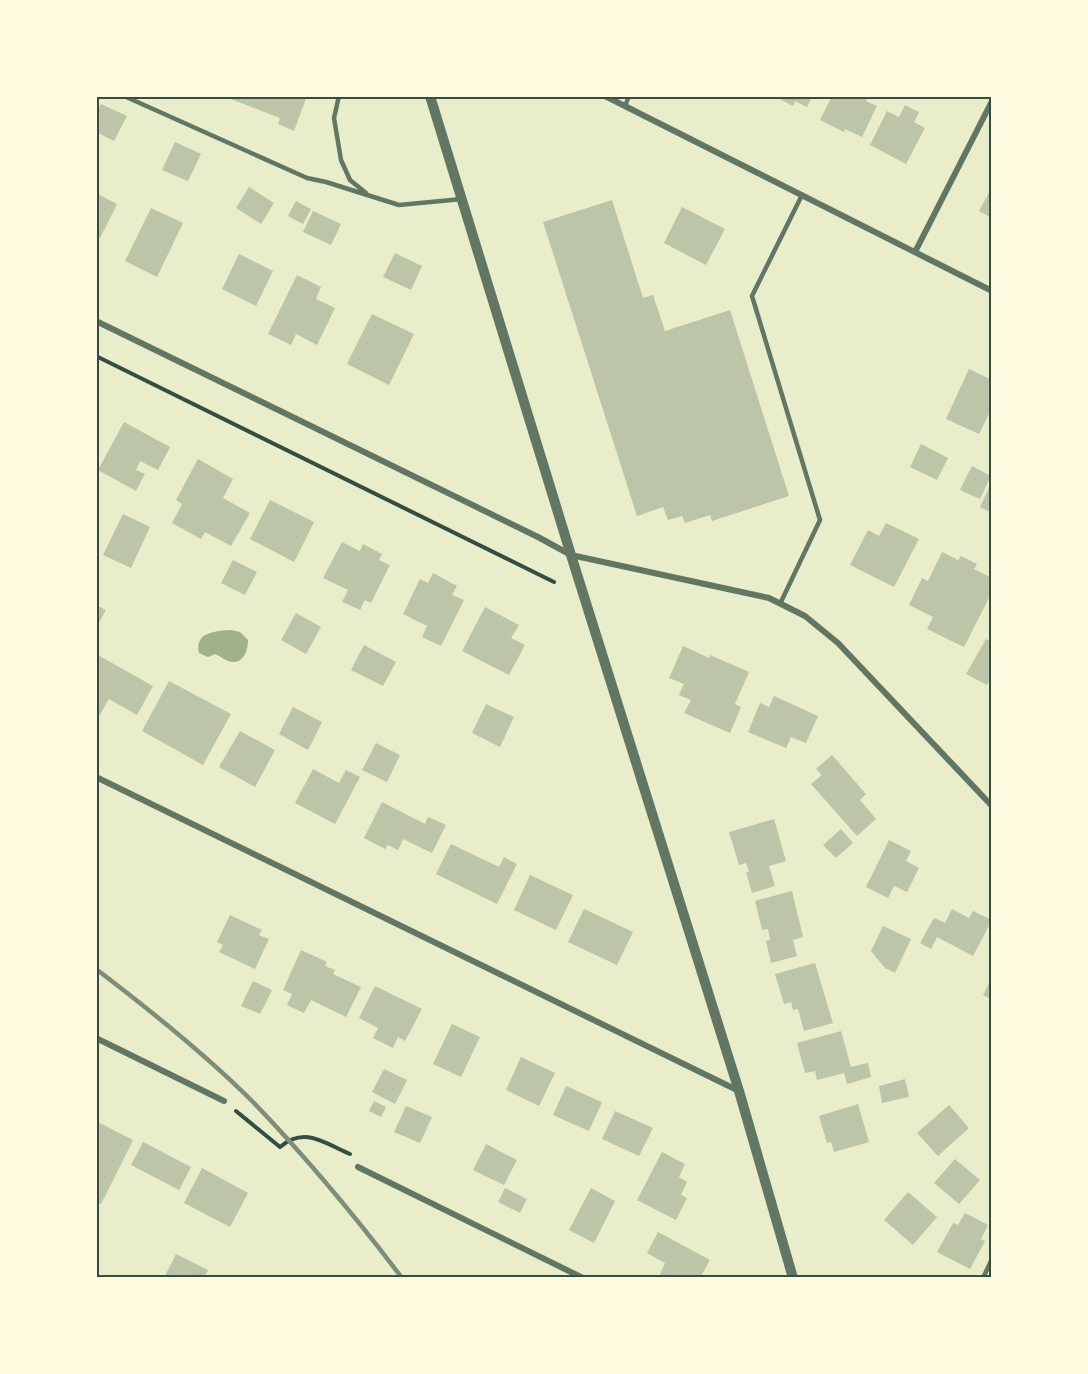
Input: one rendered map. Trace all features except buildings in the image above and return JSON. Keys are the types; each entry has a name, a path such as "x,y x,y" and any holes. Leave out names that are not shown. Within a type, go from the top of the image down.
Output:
{"street":[{"path":"430,96 739,1091 794,1278"},
{"path":"605,96 992,291"},
{"path":"915,252 992,101"},
{"path":"96,321 571,555 758,596 805,616 838,643 992,806"},
{"path":"96,777 739,1091"},
{"path":"96,1038 224,1101"},
{"path":"358,1167 583,1278"}],"lane":[{"path":"124,96 307,178 399,206 462,199"},
{"path":"339,96 334,118 341,160 350,180 370,196"},
{"path":"625,106 629,96"},
{"path":"780,604 819,520 752,296 802,195"},
{"path":"983,1278 992,1259"}],"path":[{"path":"96,356 554,582"},
{"path":"224,1101 280,1147 288,1140 300,1136 316,1139 354,1156 358,1167"}],"shaded area":[{"path":"232,630 240,632 248,640 246,653 241,659 233,662 215,654 208,657 199,653 198,646 204,636 214,632"}],"railway":[{"path":"96,969 176,1032 252,1101 330,1187 402,1278"}]}
